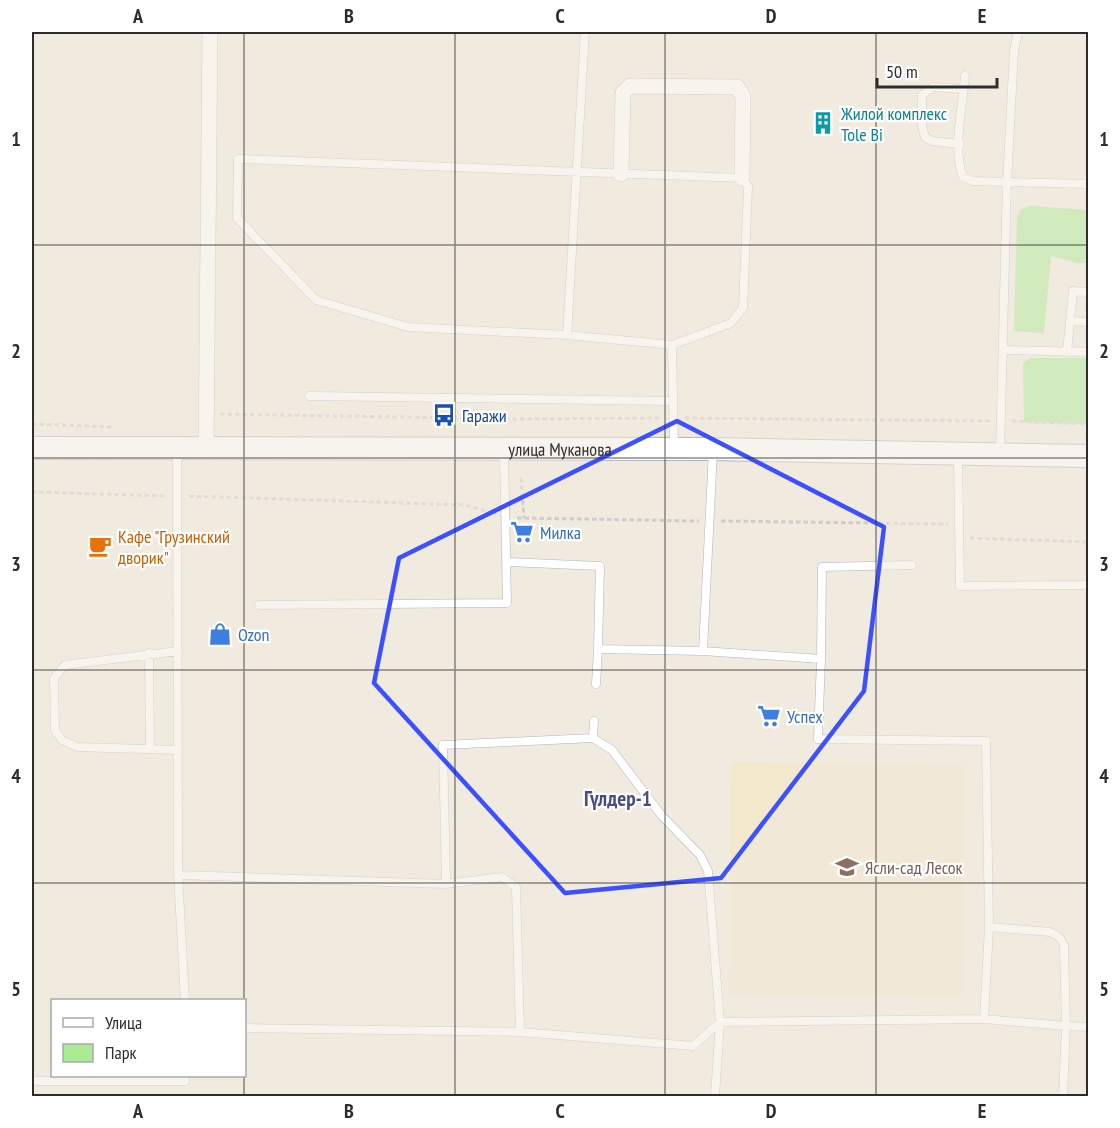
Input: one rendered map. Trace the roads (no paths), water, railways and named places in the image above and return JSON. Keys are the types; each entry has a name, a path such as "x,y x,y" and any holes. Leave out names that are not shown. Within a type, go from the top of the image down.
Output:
{"main road":[{"name":"улица Муканова","path":"32,448 713,449 1089,456"}],"street":[{"path":"206,449 210,32"},
{"path":"621,174 623,93 630,86 737,87 743,96 742,178"}],"lane":[{"path":"567,335 585,32"},
{"path":"1000,455 1007,182 1014,51 1018,32"},
{"path":"965,76 959,167 963,177 972,181 1089,184"},
{"path":"960,144 932,141 925,136 922,126 922,95 933,87 964,89"},
{"path":"238,159 578,172 742,178 748,186 743,308 731,323 672,345 567,335 408,327 316,300 237,218 238,159"},
{"path":"1067,352 1073,291 1089,292"},
{"path":"1070,321 1089,322"},
{"path":"672,345 674,449"},
{"path":"1003,350 1089,352"},
{"path":"309,396 672,401"},
{"path":"177,449 178,875 185,999"},
{"path":"703,651 713,449"},
{"path":"260,605 507,603 504,450"},
{"path":"958,453 960,585 1089,585"},
{"path":"507,562 600,566 596,684"},
{"path":"912,565 822,567 818,739 986,741 989,927 984,1019"},
{"path":"598,650 703,651 821,659"},
{"path":"178,651 65,665 54,678 55,730 62,740 77,747 178,750"},
{"path":"149,653 150,749"},
{"path":"593,738 594,721"},
{"path":"446,884 443,746 593,738 612,750 662,816 700,855 708,871 720,1022 715,1096"},
{"path":"178,875 446,884 502,877 516,887 520,1032"},
{"path":"989,927 1050,932 1059,937 1064,945 1066,1026 1063,1096"},
{"path":"246,1028 520,1032 693,1046 720,1022 984,1019 1089,1028"},
{"path":"32,1081 185,1081 185,1077"}],"place":[{"name":"Жилой комплекс Tole Bi","path":"823,123"},
{"name":"Гаражи","path":"444,415"},
{"name":"Милка","path":"522,532"},
{"name":"Кафе \"Грузинский дворик\"","path":"100,546"},
{"name":"Ozon","path":"220,634"},
{"name":"Успех","path":"769,716"},
{"name":"Ясли-сад Лесок","path":"847,867"}],"district":[{"name":"Гүлдер-1","path":"618,798"}]}
